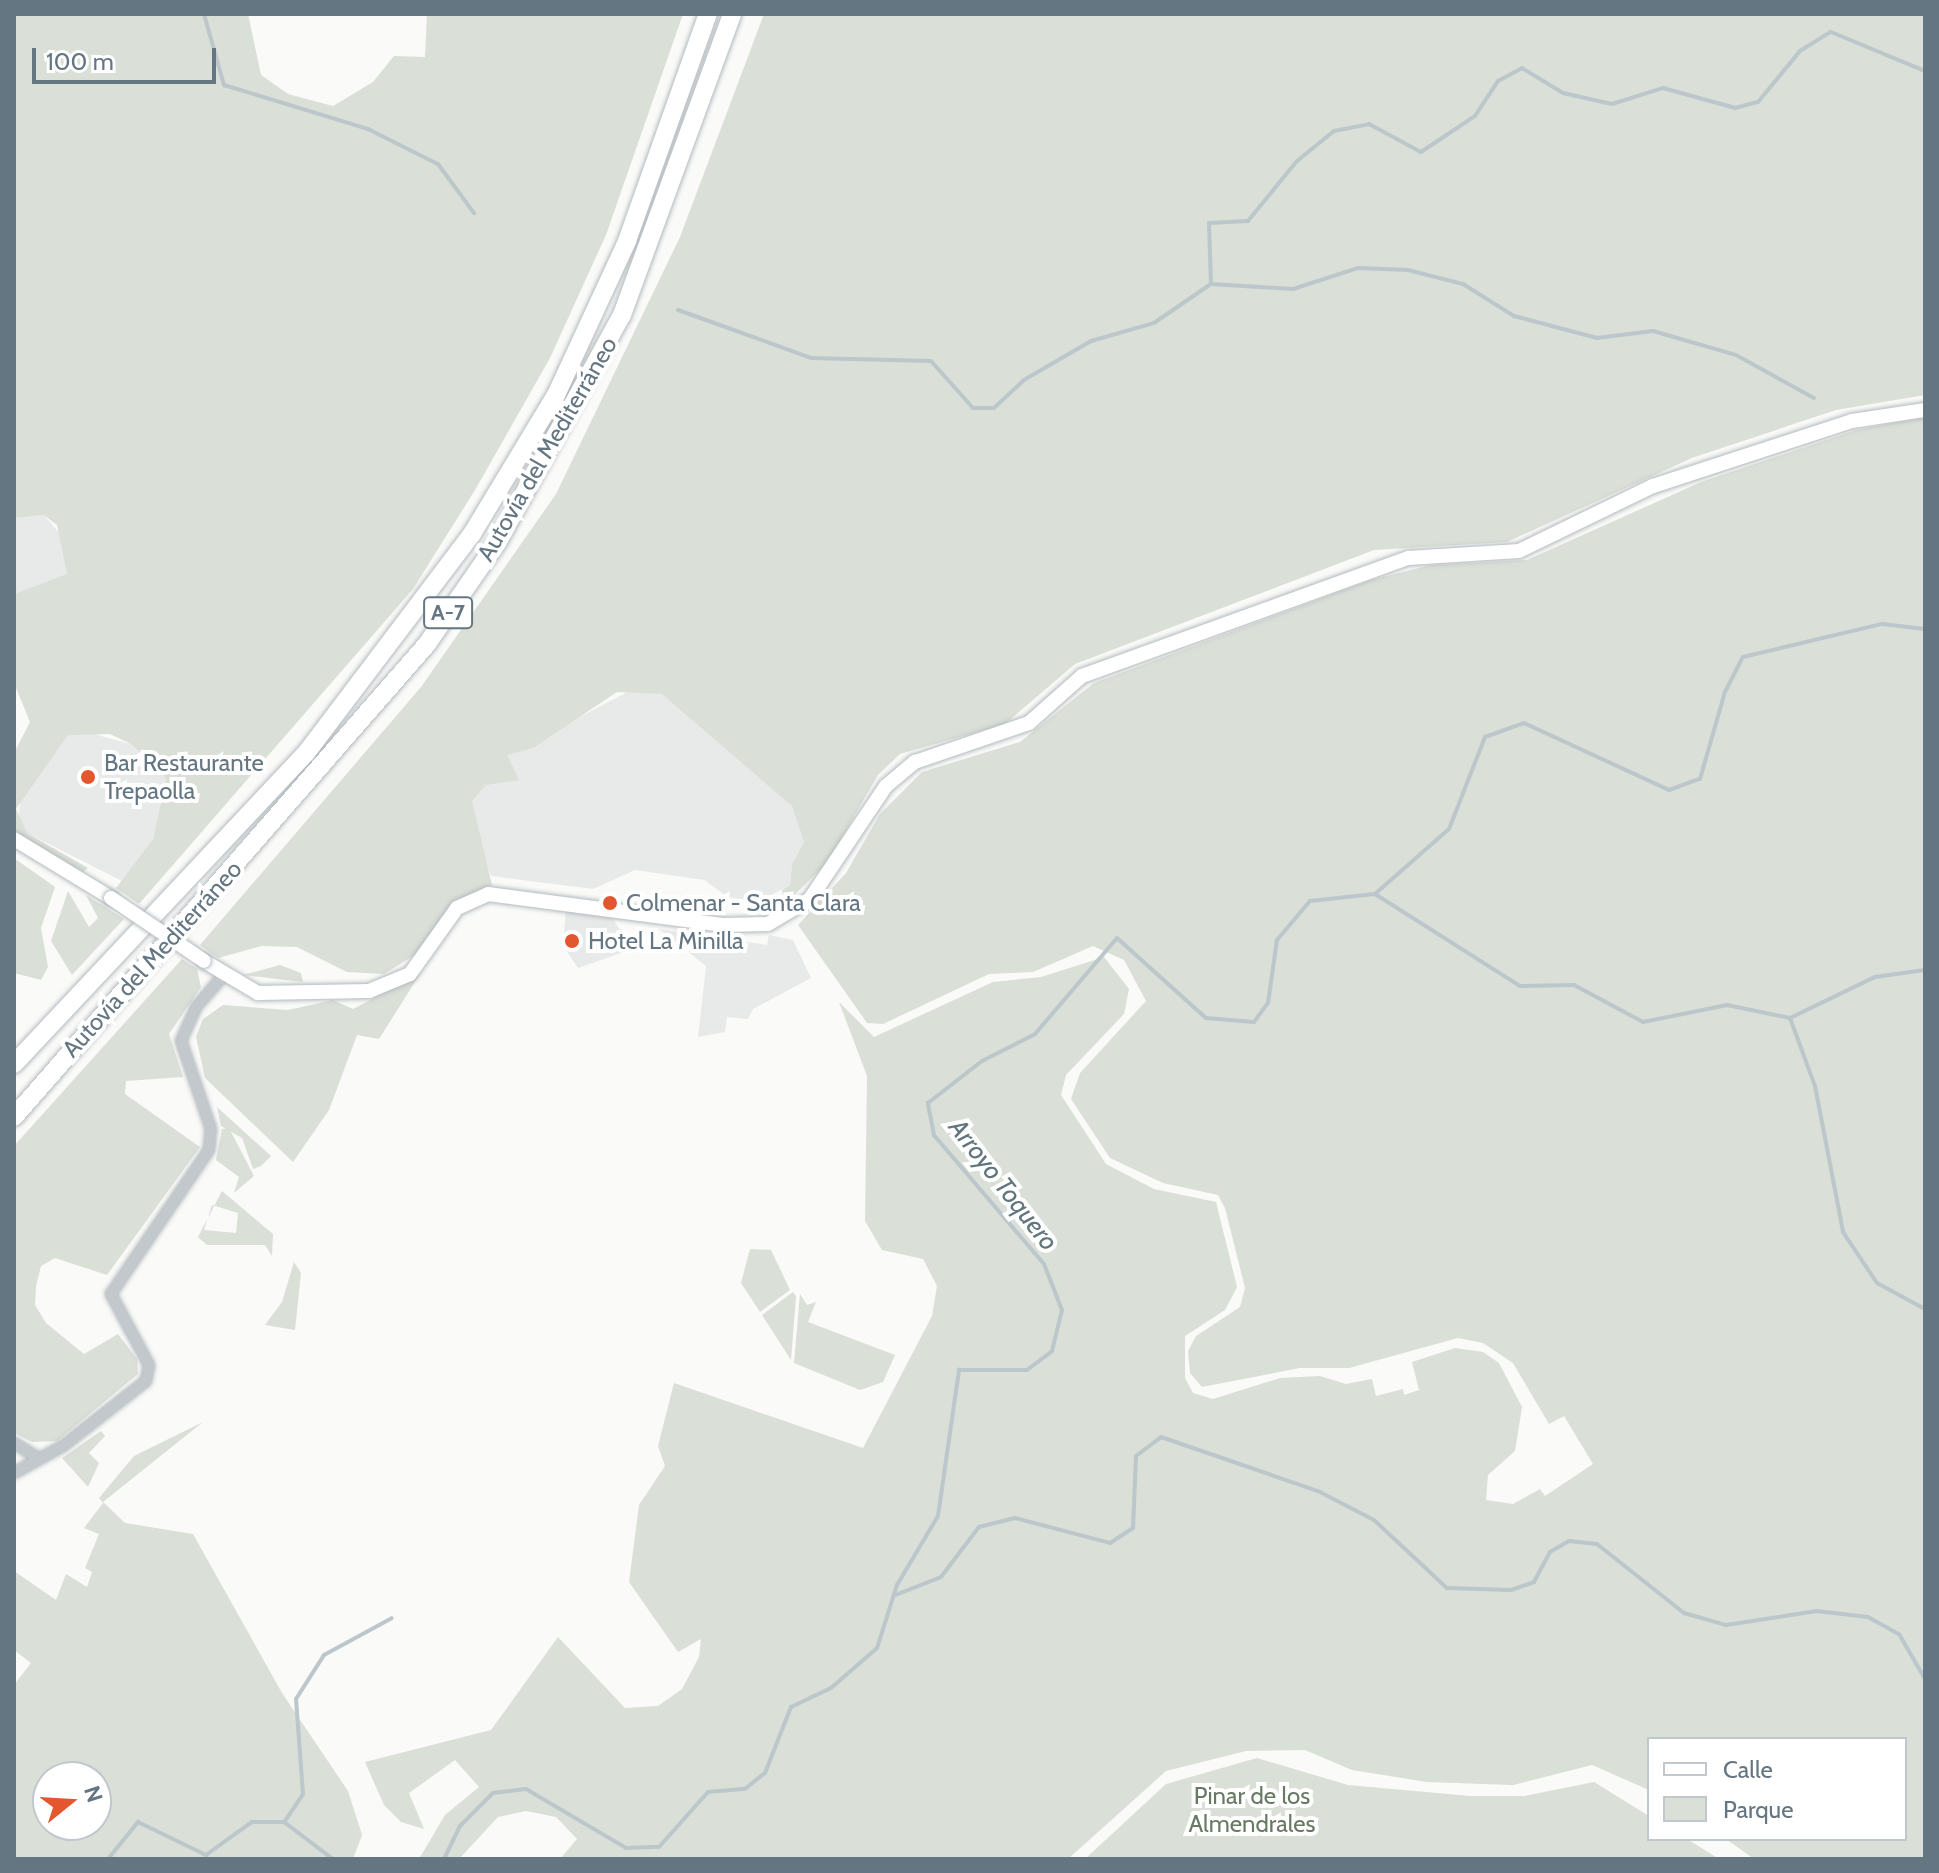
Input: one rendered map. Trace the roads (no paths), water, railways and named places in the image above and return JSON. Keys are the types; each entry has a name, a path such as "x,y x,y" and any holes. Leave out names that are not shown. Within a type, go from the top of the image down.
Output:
{"highway":[{"name":"Autovía del Mediterráneo","path":"14,1064 307,752 472,534 556,395 627,241 708,14"},
{"name":"Autovía del Mediterráneo","path":"14,1117 427,644 497,543 622,315 732,14"}],"main road":[{"path":"14,839 111,898 223,976 258,993 391,985 423,959 457,908 488,894 724,925 781,920 810,899 886,786 915,762 1029,723 1082,676 1408,558 1519,551 1653,486 1852,421 1925,410"}],"street":[{"path":"14,1473 36,1457 63,1446 146,1381 149,1365 111,1294 209,1150 211,1129 181,1041 196,1007 223,976"},
{"path":"14,1443 36,1457"}],"waterway":[{"path":"204,14 224,85 368,129 438,164 474,213"},
{"path":"678,310 811,358 931,361 973,408 994,408 1024,380 1091,341 1154,323 1211,284 1209,223 1248,221 1297,161 1334,131 1369,124 1421,152 1475,116 1498,81 1522,68 1563,93 1612,104 1663,88 1735,108 1758,102 1800,51 1831,32 1925,71"},
{"path":"1211,284 1293,289 1358,268 1408,270 1463,284 1514,316 1597,338 1653,331 1736,355 1814,398"},
{"name":"Arroyo Toquero","path":"444,1859 460,1826 493,1793 526,1789 626,1848 659,1847 708,1792 745,1789 765,1773 791,1707 831,1688 877,1648 897,1585 938,1516 959,1370 1027,1370 1052,1351 1062,1310 1044,1264 934,1135 928,1103 982,1061 1035,1034 1117,938 1206,1018 1254,1022 1268,1003 1277,940 1310,901 1375,894 1449,829 1485,737 1524,723 1669,790 1700,779 1725,692 1743,657 1882,624 1925,629"},
{"path":"1375,894 1520,986 1574,985 1643,1022 1727,1005 1790,1018 1875,977 1925,970"},
{"path":"1790,1018 1815,1086 1843,1232 1877,1283 1925,1309"},
{"path":"893,1596 941,1577 979,1527 1015,1518 1110,1543 1133,1528 1136,1456 1161,1437 1318,1491 1374,1520 1447,1588 1511,1590 1534,1582 1550,1552 1569,1541 1597,1544 1684,1613 1726,1625 1817,1611 1868,1617 1899,1634 1925,1679"},
{"path":"285,1821 303,1794 296,1699 324,1655 392,1618"},
{"name":"Arroyo Toquero","path":"108,1859 138,1822 206,1855 252,1822 284,1822 333,1859"}],"place":[{"name":"Bar Restaurante Trepaolla","path":"88,777"},
{"name":"Colmenar - Santa Clara","path":"610,903"},
{"name":"Hotel La Minilla","path":"572,941"}],"park label":[{"name":"Pinar de los Almendrales","path":"1252,1810"}]}
